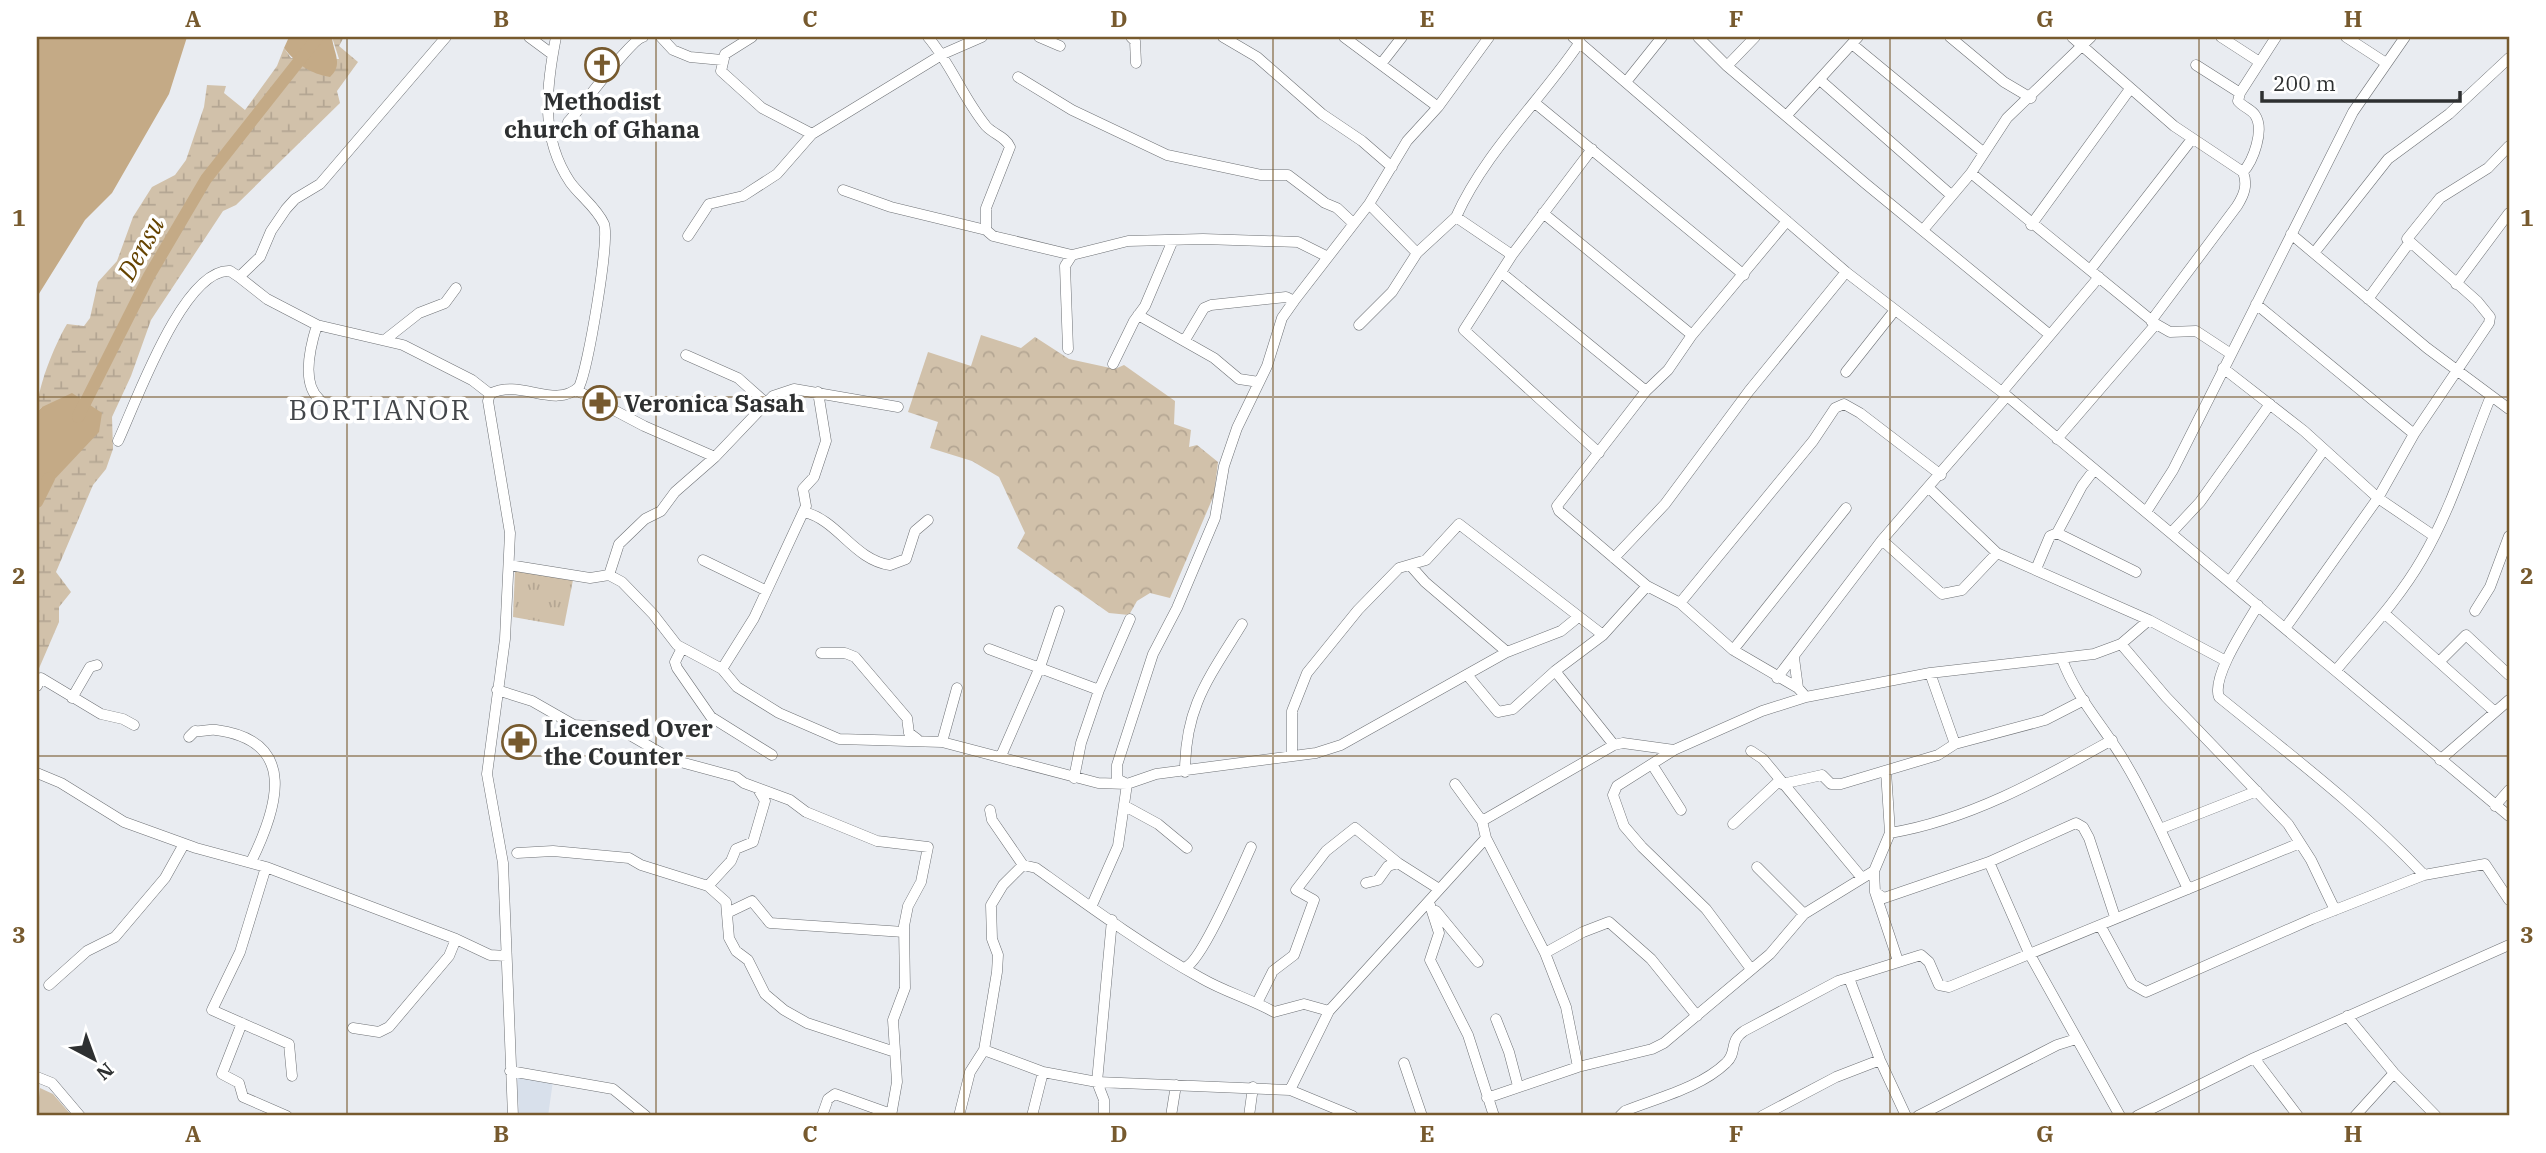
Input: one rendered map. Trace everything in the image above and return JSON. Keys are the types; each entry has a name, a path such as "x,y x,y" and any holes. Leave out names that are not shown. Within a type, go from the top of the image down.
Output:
{"street":[{"path":"239,277 245,268 260,257 271,231 286,209 327,176 446,37"},
{"path":"529,37 552,54"},
{"path":"556,37 547,109 551,143 567,176 598,213 605,232 589,355 576,390"},
{"path":"568,122 596,91 626,48 636,39 643,37"},
{"path":"661,37 673,50 690,57 722,60"},
{"path":"928,37 943,54 987,127 1008,142 1010,147 986,208 986,230"},
{"path":"688,236 709,204 743,196 757,188 777,174 812,134 943,54 982,37"},
{"path":"1038,37 1060,46"},
{"path":"1131,37 1135,41 1136,63"},
{"path":"1223,37 1258,57 1322,114 1362,141 1392,167"},
{"path":"1343,37 1438,107"},
{"path":"1381,64 1402,37"},
{"path":"1127,783 1117,779 1117,765 1153,654 1200,555 1214,518 1224,466 1282,318 1326,256 1369,204 1407,141 1438,107 1489,37"},
{"path":"1626,82 1662,37"},
{"path":"1698,37 1727,66 2050,335"},
{"path":"1727,66 1755,37"},
{"path":"1951,37 2004,82 2031,97"},
{"path":"2072,37 2087,41 2130,89 2192,139 2243,172"},
{"path":"2221,37 2258,61"},
{"path":"2057,439 2154,323 2244,195 2243,172 2252,162 2258,127 2255,115 2238,101 2239,93 2276,37"},
{"path":"2346,37 2386,63"},
{"path":"2146,512 2173,470 2353,112 2405,37"},
{"path":"746,39 722,60 721,71 752,101 812,134"},
{"path":"1359,325 1392,292 1417,253 1456,217 1465,198 1535,103 1577,40 1846,272 2004,394 2337,669 2440,760 2509,816"},
{"path":"1787,115 1855,40 1983,152"},
{"path":"1923,230 1970,173 2007,118 2087,41"},
{"path":"2314,253 2388,159 2449,114 2509,58"},
{"path":"2196,65 2239,93"},
{"path":"1018,77 1072,110 1167,155 1261,175 1288,175 1325,203 1337,208 1353,223"},
{"path":"1820,80 1951,195"},
{"path":"2031,225 2130,89"},
{"path":"1535,103 1744,275"},
{"path":"2090,270 2192,139"},
{"path":"2286,628 2378,498 2414,433 2478,342 2490,317 2477,301 2409,243 2407,235 2440,198 2488,168 2509,146"},
{"path":"1592,149 1513,255 1503,274 1469,318 1464,330 1599,453"},
{"path":"1970,173 2154,323 2170,332 2196,331 2231,354"},
{"path":"843,190 891,207 986,230 993,236 1072,255 1128,240 1173,240 1298,242 1326,256"},
{"path":"1369,204 1417,253"},
{"path":"2456,284 2509,212"},
{"path":"1544,213 1692,335"},
{"path":"1456,217 1513,255"},
{"path":"1787,221 1692,335 1668,370 1646,391 1557,506 1559,511 1647,586 1679,603 1733,650 1798,688 1806,697"},
{"path":"2291,234 2456,371 2509,409"},
{"path":"1113,364 1173,240"},
{"path":"2368,299 2409,243"},
{"path":"1068,349 1065,266 1072,255"},
{"path":"118,441 162,341 184,302 224,270 239,277 267,299 317,325 386,339 472,380 490,394"},
{"path":"1614,558 1665,504 1749,391 1846,272"},
{"path":"1503,274 1646,391"},
{"path":"1777,678 1882,540 1941,475 2050,335 2099,277"},
{"path":"386,339 419,313 445,303 456,288"},
{"path":"1185,340 1204,308 1211,305 1286,297 1294,301"},
{"path":"2256,303 2414,433"},
{"path":"1846,372 1895,310"},
{"path":"1138,315 1185,340 1239,379 1259,382"},
{"path":"317,325 312,340 309,383 312,393 320,400"},
{"path":"686,355 738,378 766,403"},
{"path":"2223,368 2270,404 2378,498 2434,536"},
{"path":"490,394 508,387 559,396 576,390 644,426 715,457"},
{"path":"609,575 619,544 645,519 661,511 682,484 715,457 766,403 784,391 818,392 898,407"},
{"path":"722,669 754,618 804,512 803,489 814,477 826,441 818,392"},
{"path":"490,394 491,429 510,533 505,639 486,774 503,863 513,1116"},
{"path":"2337,669 2384,612 2421,561 2434,536 2491,396"},
{"path":"1679,603 1813,441 1835,408 1844,404 1860,412 1941,475"},
{"path":"2172,532 2200,502 2270,404"},
{"path":"2230,580 2323,450"},
{"path":"2036,569 2050,536 2057,533 2082,486 2094,470"},
{"path":"1929,488 1997,553 2149,620 2226,661"},
{"path":"1733,650 1846,508"},
{"path":"804,512 831,524 845,541 859,551 890,565 906,559 915,531 928,520"},
{"path":"1292,754 1292,711 1307,673 1358,610 1399,568 1426,560 1459,524 1577,618 1603,635"},
{"path":"2057,533 2136,572"},
{"path":"2475,611 2490,587 2509,536"},
{"path":"1882,540 1942,594 1947,595 1962,590 1997,553"},
{"path":"703,560 765,590"},
{"path":"509,565 590,578 609,575 628,587 682,648 722,669 737,687 817,732 839,739 918,739 942,742 990,757 1001,756 1098,783 1127,783 1156,774 1316,752 1341,745 1507,652 1561,631 1577,618"},
{"path":"1410,565 1424,582 1507,652"},
{"path":"1468,676 1498,712 1505,713 1603,635 1647,586"},
{"path":"2258,605 2226,661 2217,691 2220,697 2400,849 2424,875"},
{"path":"1001,756 1040,667 1059,611"},
{"path":"2384,612 2495,712"},
{"path":"1074,778 1081,743 1099,690 1130,619"},
{"path":"1751,969 1706,909 1642,848 1624,826 1614,792 1674,750 1762,711 1806,697 1930,673 2094,654 2121,644 2149,620"},
{"path":"1185,772 1186,738 1192,711 1242,624"},
{"path":"2439,662 2466,635 2509,675"},
{"path":"2121,644 2166,697 2257,791 2300,843 2335,910"},
{"path":"682,648 675,662 677,668 706,713 772,755"},
{"path":"989,649 1099,690"},
{"path":"821,653 845,653 855,657 907,718 909,733 918,739"},
{"path":"1794,658 1798,688"},
{"path":"2063,659 2084,700 2112,740 2160,829 2188,889"},
{"path":"72,698 90,667 97,665"},
{"path":"1555,671 1614,745"},
{"path":"1930,673 1955,744"},
{"path":"37,686 41,678 101,714 123,719 134,725"},
{"path":"942,742 957,688"},
{"path":"497,690 532,701 574,725 608,727 628,734 673,760 736,777 758,789 776,793 806,812 877,841 928,847 922,882 908,906 904,932 905,988 893,1020 897,1082 891,1115 835,1094 828,1099 822,1116"},
{"path":"1733,824 1780,783 1822,775 1831,784 1842,784 1938,755 1955,744 2045,720 2084,700"},
{"path":"2440,760 2509,700"},
{"path":"189,737 195,731 214,729 250,741 268,755 276,773 274,792 265,833 251,862"},
{"path":"1890,833 1922,828 2030,785 2112,740"},
{"path":"1482,821 1614,745 1623,743 1674,750"},
{"path":"1751,751 1758,754 1862,878"},
{"path":"1653,766 1681,810"},
{"path":"1886,771 1890,833 1874,871 1875,892 1898,961"},
{"path":"37,773 61,783 114,817 184,844 266,867 456,939 490,955 506,956"},
{"path":"1092,905 1118,846 1127,783"},
{"path":"1455,784 1482,821 1486,838 1545,953 1566,1007 1578,1067"},
{"path":"709,886 731,861 736,849 753,842 765,801 758,789"},
{"path":"2495,806 2509,790"},
{"path":"2160,829 2257,791"},
{"path":"1125,806 1158,824 1187,848"},
{"path":"990,810 992,820 1023,865 1036,868 1168,958 1212,984 1258,1001 1274,1012 1304,1004 1329,1011"},
{"path":"1875,892 1884,898 1989,862 2036,838 2077,823 2083,827 2088,838 2115,917"},
{"path":"1258,1001 1273,971 1294,955 1303,937 1314,900 1296,890 1326,851 1355,828 1398,863 1439,888"},
{"path":"1290,1090 1329,1011 1486,838"},
{"path":"1620,1116 1625,1111 1698,1081 1726,1063 1733,1048 1732,1041 1744,1031 1826,986 1922,955 1926,957 1938,985 1944,988 2101,927 2115,917 2300,843"},
{"path":"49,985 87,951 115,937 164,878 184,844"},
{"path":"1186,967 1193,964 1203,946 1251,847"},
{"path":"517,853 553,851 629,859 640,866 709,886 726,902 729,938 736,951 748,960 765,995 807,1023 895,1052"},
{"path":"1989,862 2029,953 2120,1116"},
{"path":"1366,883 1378,880 1388,866 1398,863"},
{"path":"2101,927 2132,984 2146,992 2335,910 2424,875 2485,864 2509,900"},
{"path":"959,1116 970,1072 984,1050 998,955 992,939 991,905 1003,885 1023,865"},
{"path":"266,867 240,952 212,1010 289,1044 292,1076"},
{"path":"1757,867 1804,914"},
{"path":"1488,1098 1578,1067 1653,1049 1697,1016 1770,954 1804,914 1874,871"},
{"path":"727,913 752,901 770,923 904,932"},
{"path":"1429,902 1478,962"},
{"path":"1429,902 1439,933 1430,960 1468,1035 1494,1116"},
{"path":"1104,1116 1104,1100 1097,1082 1112,920"},
{"path":"1545,953 1583,932 1609,922 1651,958 1697,1016"},
{"path":"353,1028 379,1032 389,1027 449,956 456,939"},
{"path":"2137,1116 2253,1058 2509,945"},
{"path":"1849,978 1880,1060 1906,1116"},
{"path":"2347,1016 2394,1073 2436,1116"},
{"path":"1496,1019 1518,1086"},
{"path":"242,1023 222,1074 239,1083 243,1097 287,1116"},
{"path":"1917,1116 2057,1045 2076,1039"},
{"path":"984,1050 1043,1072 1097,1082 1290,1090 1353,1116"},
{"path":"2253,1058 2298,1116"},
{"path":"1762,1116 1836,1077 1880,1060"},
{"path":"1404,1063 1422,1116"},
{"path":"510,1071 613,1089 646,1116"},
{"path":"1032,1116 1043,1072"},
{"path":"2355,1116 2394,1073"},
{"path":"37,1077 52,1083 80,1116"},
{"path":"1171,1116 1176,1085"},
{"path":"1249,1116 1253,1087"}],"shaded area":[{"path":"37,37 187,37 169,94 112,193 85,220 37,297"},
{"path":"289,37 332,37 337,63 330,77 310,71 294,59 284,48"},
{"path":"72,393 102,413 99,432 37,498 37,412"},
{"path":"517,1077 553,1081 548,1116 519,1116"}],"green space":[{"path":"332,37 344,37 339,46 358,62 337,91 340,103 236,205 223,211 151,320 131,376 112,417 113,449 106,469 93,485 56,572 71,592 59,607 59,622 37,673 37,498 74,457 42,407 37,412 43,379 57,344 67,324 84,326 90,318 98,282 117,261 133,217 152,187 175,175 186,160 204,107 207,85 226,86 224,93 245,110 277,66 284,48 291,58 339,59"},
{"path":"981,335 1021,348 1035,337 1069,359 1115,369 1124,365 1175,401 1174,424 1191,430 1189,447 1197,445 1218,462 1214,495 1170,598 1150,593 1137,601 1129,615 1109,613 1017,548 1025,533 999,477 972,461 930,448 938,422 908,412 928,352 971,366"},
{"path":"515,571 573,580 564,626 513,617"},
{"path":"40,1088 53,1094 72,1116 37,1116"}],"waterway":[{"name":"Densu","path":"78,417 149,276 206,179 318,37"},
{"name":"Densu","path":"37,502 49,478"}],"place":[{"name":"Methodist church of Ghana","path":"602,65"},
{"name":"Veronica Sasah","path":"600,403"},
{"name":"Licensed Over the Counter","path":"519,742"}],"district":[{"name":"BORTIANOR","path":"380,409"}]}
